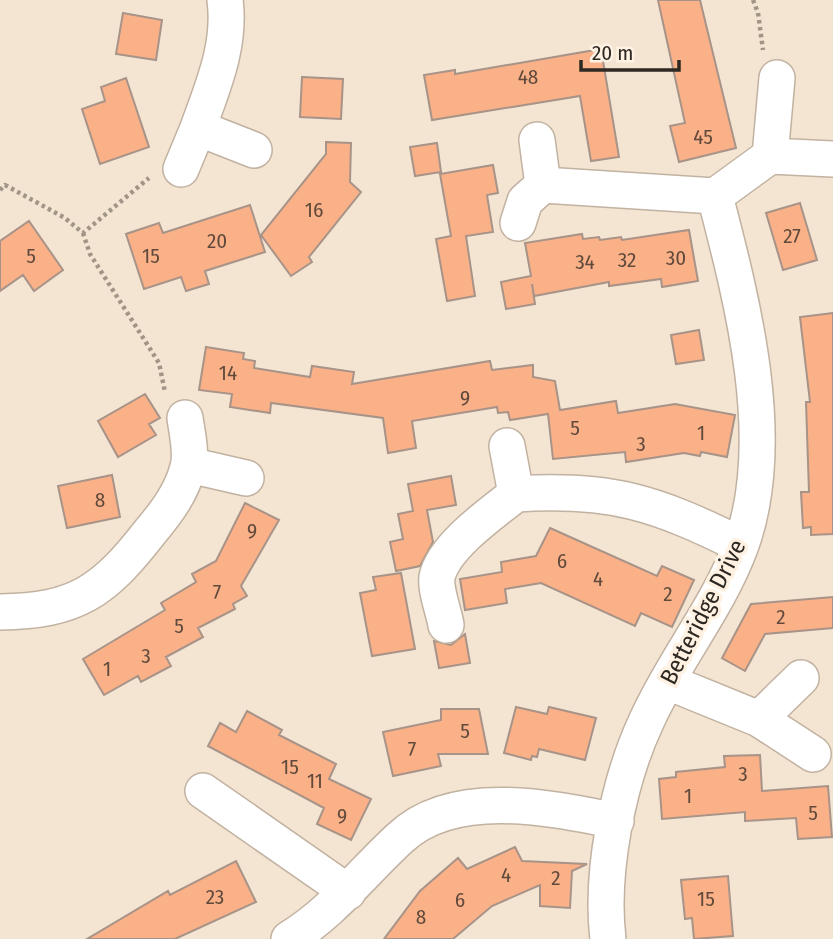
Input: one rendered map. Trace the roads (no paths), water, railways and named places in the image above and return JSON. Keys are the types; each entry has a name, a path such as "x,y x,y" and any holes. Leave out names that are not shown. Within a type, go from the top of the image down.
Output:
{"street":[{"path":"181,169 220,68 225,38 225,0"},
{"path":"770,156 777,78"},
{"path":"198,128 254,150"},
{"path":"537,140 543,184"},
{"path":"518,223 525,201 543,184 715,196 770,156 833,159"},
{"name":"Betteridge Drive","path":"608,939 608,875 630,762 646,721 741,545 752,505 756,461 754,376 738,286 715,196"},
{"path":"0,612 22,612 62,604 85,596 119,571 177,495 189,465 185,418"},
{"path":"507,446 516,494"},
{"path":"189,465 246,478"},
{"path":"446,625 437,579 444,562 473,528 516,494 568,491 629,498 678,514 741,545"},
{"path":"759,719 801,678"},
{"path":"668,682 759,719 813,754"},
{"path":"203,791 348,892"},
{"path":"289,939 316,922 402,836 437,817 474,806 552,809 617,821"}]}
